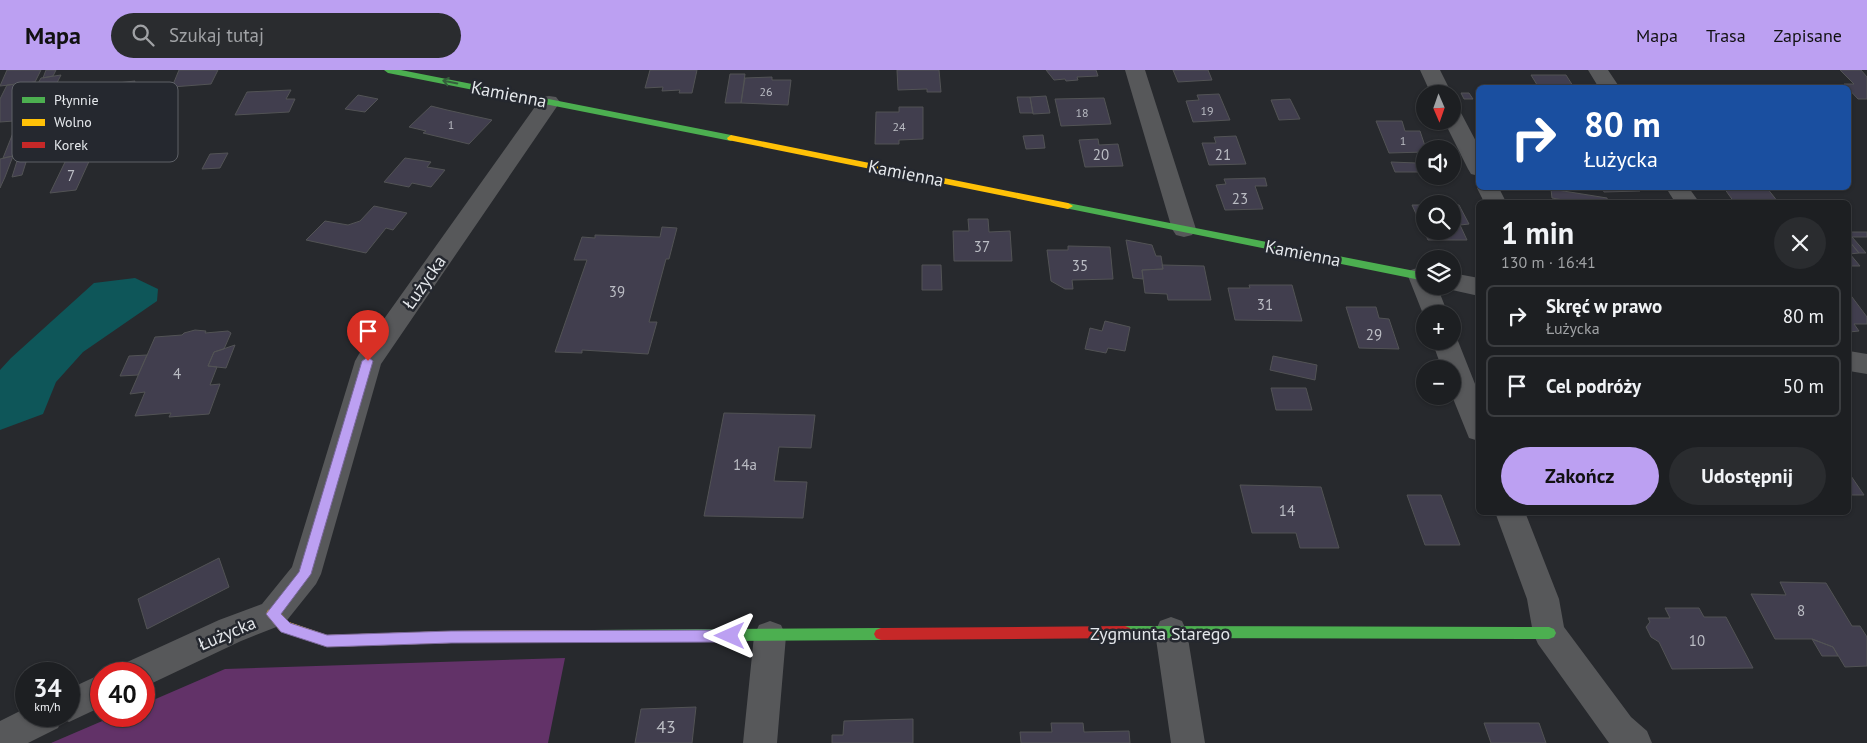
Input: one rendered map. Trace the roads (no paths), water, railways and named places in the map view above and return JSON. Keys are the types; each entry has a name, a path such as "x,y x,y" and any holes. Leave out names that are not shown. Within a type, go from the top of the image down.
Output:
{"street":[{"name":"Kamienna","path":"388,70 1416,276"},
{"path":"1135,70 1184,229"},
{"path":"1430,70 1438,85"},
{"path":"1598,70 1608,85"},
{"name":"Łużycka","path":"155,665 230,630 273,614 305,574 368,361 549,102"},
{"path":"1459,130 1476,163"},
{"path":"1461,284 1476,286"},
{"path":"1448,350 1476,422"},
{"path":"1851,361 1867,364"},
{"path":"1511,515 1543,599 1549,634 1619,729 1635,743"},
{"name":"Zygmunta Starego","path":"273,614 286,627 327,641 451,637 1172,632 1549,634"},
{"path":"1172,632 1188,743"},
{"path":"760,743 770,636"},
{"path":"0,739 24,727"}],"water":[{"path":"135,278 158,289 157,301 83,352 56,382 43,414 0,430 0,370 94,283"}]}
